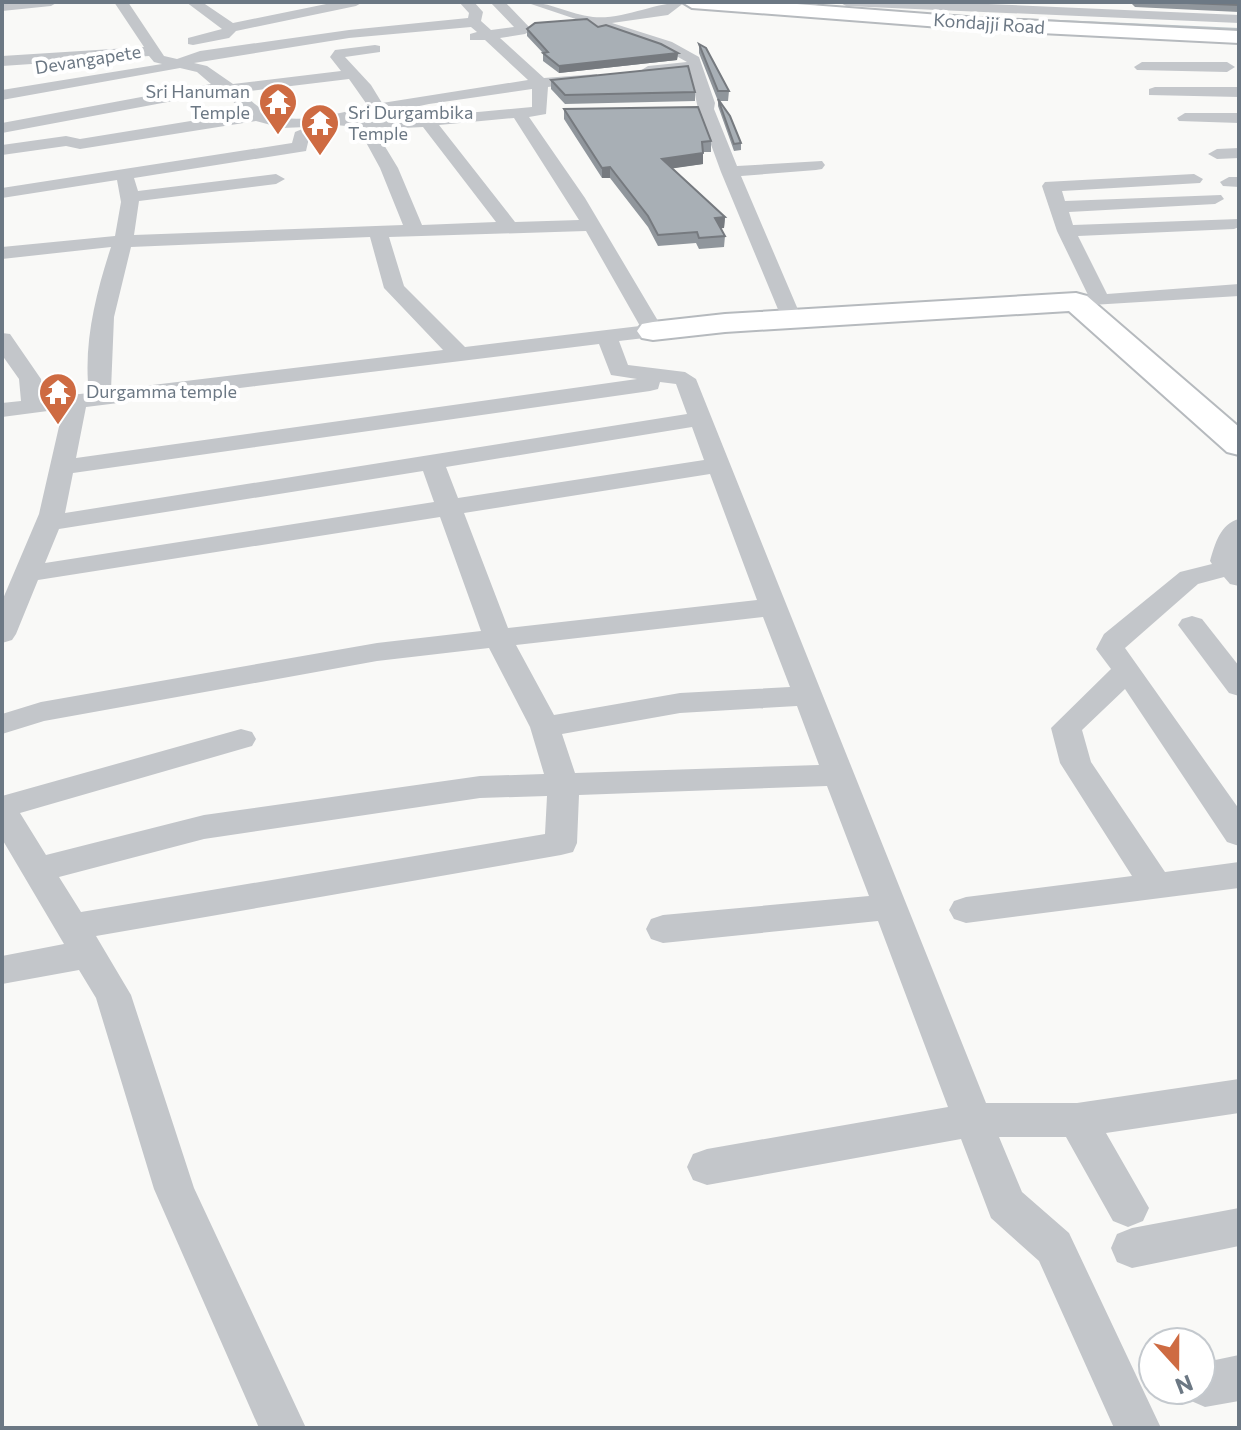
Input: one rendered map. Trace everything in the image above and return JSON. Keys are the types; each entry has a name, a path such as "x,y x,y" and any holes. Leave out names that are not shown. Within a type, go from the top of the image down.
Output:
{"street":[{"path":"2,7 51,2"},
{"path":"124,2 161,47 159,59 202,69 260,115 282,123 376,116 540,83 602,76"},
{"path":"193,2 231,28"},
{"path":"2,61 161,47 214,38 224,35 231,28 356,2"},
{"path":"466,2 476,12 474,22 540,83 540,111"},
{"path":"497,2 539,28"},
{"path":"532,2 667,45 694,60 707,103 700,109 792,319"},
{"path":"340,53 663,12 678,2"},
{"name":"Kondajji Road","path":"692,2 1039,28 1237,25"},
{"path":"846,2 1110,8 1188,26"},
{"path":"1167,2 1239,79"},
{"path":"1217,2 1237,25"},
{"path":"753,8 802,3"},
{"name":"Devangapete","path":"2,95 181,64 200,55 349,34 474,22"},
{"path":"349,34 337,57 352,74 376,116 370,135 389,168 414,229"},
{"path":"633,73 696,66"},
{"path":"1142,67 1227,67"},
{"path":"2,128 229,88 352,74"},
{"path":"28,90 66,141"},
{"path":"1155,92 1239,92"},
{"path":"376,116 427,121 540,111 559,113"},
{"path":"518,113 592,225 653,331"},
{"path":"2,150 66,141 80,144 260,115"},
{"path":"1185,118 1239,118"},
{"path":"2,193 300,147 301,136 333,120"},
{"path":"427,121 509,227"},
{"path":"1217,154 1239,153"},
{"path":"730,172 816,165"},
{"path":"2,634 48,523 62,467 88,399 108,291 119,261 132,205 124,174"},
{"path":"130,197 276,179"},
{"path":"1194,179 1051,186 1088,301 1239,445"},
{"path":"1058,207 1215,199"},
{"path":"1066,231 1234,223"},
{"path":"2,253 122,241 592,225"},
{"path":"377,230 394,288 459,354"},
{"path":"2,410 653,331 1239,290"},
{"path":"607,337 619,370 685,379"},
{"path":"2,339 30,379 33,406"},
{"path":"62,467 685,379"},
{"path":"685,379 1006,1205 1054,1247 1138,1428"},
{"path":"48,523 701,419"},
{"path":"2,970 80,941 561,843 563,785 545,727 497,637 432,462"},
{"path":"27,574 718,465"},
{"path":"1234,573 1223,561 1230,539 1239,527"},
{"path":"1234,573 1189,578 1114,640 1110,649 1239,834"},
{"path":"2,724 41,712 346,657 773,607"},
{"path":"1192,625 1239,686"},
{"path":"1127,670 1066,728 1076,763 1156,886"},
{"path":"545,727 680,703 807,696"},
{"path":"241,739 2,809 113,995 174,1189 283,1428"},
{"path":"37,870 204,827 480,787 838,775"},
{"path":"966,910 1239,875"},
{"path":"663,929 890,907"},
{"path":"707,1167 973,1120 1077,1120 1239,1096"},
{"path":"1077,1120 1130,1228 1239,1227"}],"building":[{"path":"1160,2 1239,2 1239,5"},
{"path":"587,19 598,27 606,25 678,53 559,66 543,53 548,52 527,29 535,23"},
{"path":"699,44 706,48 729,91 718,91"},
{"path":"688,66 695,92 565,95 551,80"},
{"path":"718,99 730,116 741,143 734,144"},
{"path":"698,107 711,141 702,142 703,153 662,159 725,217 715,218 725,236 699,238 697,232 658,235 648,216 610,167 602,168 564,109"}],"waterway":[{"path":"992,19 1239,30"}],"place":[{"name":"Sri Hanuman Temple","path":"278,136"},
{"name":"Sri Durgambika Temple","path":"320,157"},
{"name":"Durgamma temple","path":"58,426"}]}
